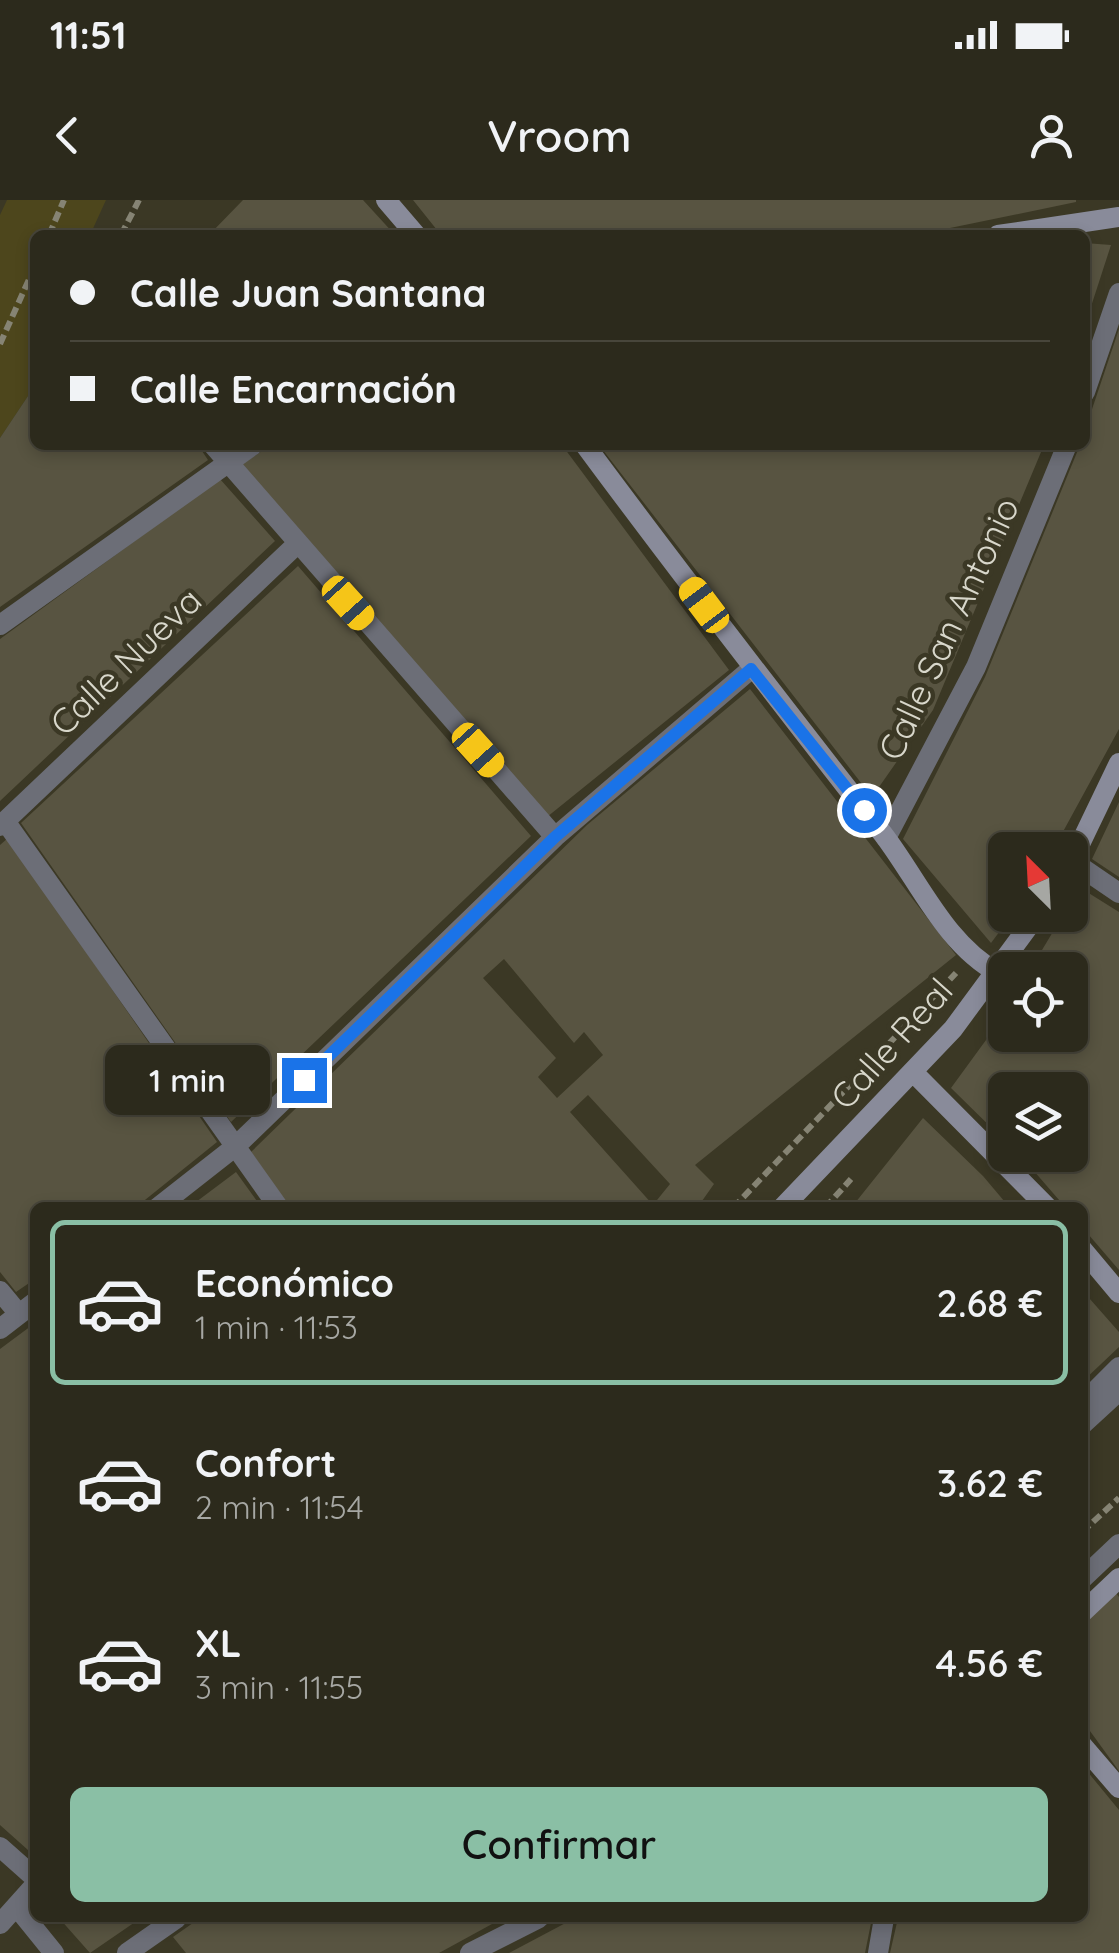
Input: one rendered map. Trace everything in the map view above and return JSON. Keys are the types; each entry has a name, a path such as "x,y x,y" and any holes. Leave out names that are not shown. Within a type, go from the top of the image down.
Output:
{"street":[{"path":"386,200 412,230"},
{"path":"1032,230 1119,217"},
{"path":"1090,377 1119,293"},
{"path":"216,450 555,837"},
{"path":"0,625 246,450"},
{"path":"589,450 751,669 886,838 969,957 988,967"},
{"name":"Calle San Antonio","path":"886,838 976,667 1065,450"},
{"name":"Calle Nueva","path":"2,824 296,545"},
{"path":"164,1202 236,1146 555,837 751,669"},
{"path":"1086,832 1119,763"},
{"path":"2,824 275,1202"},
{"path":"1088,874 1119,893"},
{"name":"Calle Real","path":"788,1202 914,1074 988,985"},
{"path":"914,1074 1042,1202"},
{"path":"1088,1256 1119,1293"},
{"path":"0,1291 27,1308 0,1328"},
{"path":"1088,1398 1119,1367"},
{"path":"1088,1420 1119,1391"},
{"path":"1088,1573 1119,1544"},
{"path":"1088,1607 1119,1578"},
{"path":"1088,1752 1119,1788"},
{"path":"0,1847 30,1877"},
{"path":"0,1924 30,1888"},
{"path":"16,1906 54,1953"},
{"path":"127,1953 170,1922"},
{"path":"470,1953 531,1922"},
{"path":"878,1953 883,1922"}],"path":[{"path":"51,230 64,200"},
{"path":"125,230 140,200"},
{"path":"0,344 30,277"},
{"path":"740,1202 964,964"},
{"path":"1088,1526 1119,1498"}],"shaded area":[{"path":"7,200 106,200 92,230 30,230 30,393 0,438 0,215"}],"building":[{"path":"243,200 363,200 390,230 214,230"},
{"path":"413,200 1076,200 940,230 437,230"},
{"path":"1090,243 1111,245 1090,310"},
{"path":"1119,329 1119,729 1063,832 988,832 988,932 999,932 991,943 903,839 985,677 1078,450 1090,450 1090,415"},
{"path":"30,393 30,450 201,450 208,460 0,607 0,438"},
{"path":"264,450 566,450 729,670 547,817 241,465"},
{"path":"603,450 1042,450 933,710 872,797"},
{"path":"220,479 275,541 0,801 0,639"},
{"path":"298,566 531,836 231,1122 21,823"},
{"path":"750,689 956,955 695,1165 714,1184 701,1202 655,1202 670,1184 588,1095 570,1112 650,1202 286,1202 251,1152 587,825","holes":["504,959 574,1043 584,1032 603,1055 557,1098 538,1077 556,1058 483,978"]},
{"path":"1119,802 1119,877 1092,859"},
{"path":"8,838 217,1142 142,1202 30,1202 30,1282 16,1292 0,1272 0,845"},
{"path":"1088,893 1119,912 1119,1270 1088,1234 1088,1202 1061,1202 1035,1172 1088,1172 1088,1072 988,1072 988,1124 951,1088 988,1037 988,1052 1088,1052 1088,952 1041,952 1053,932 1088,932"},
{"path":"923,1118 1005,1202 856,1202"},
{"path":"236,1172 258,1202 196,1202"},
{"path":"1088,1297 1119,1332 1119,1347 1088,1376"},
{"path":"30,1327 28,1850 0,1825 0,1349"},
{"path":"1115,1592 1119,1597 1119,1771 1088,1728 1088,1617"},
{"path":"1088,1772 1119,1810 1119,1953 890,1953 897,1922 1088,1922"},
{"path":"63,1922 135,1922 90,1953"},
{"path":"194,1922 496,1922 439,1953 186,1953 173,1937"},
{"path":"567,1922 871,1922 865,1953 509,1953"}],"route":[{"path":"304,1080 555,837 751,669 864,810"}]}
